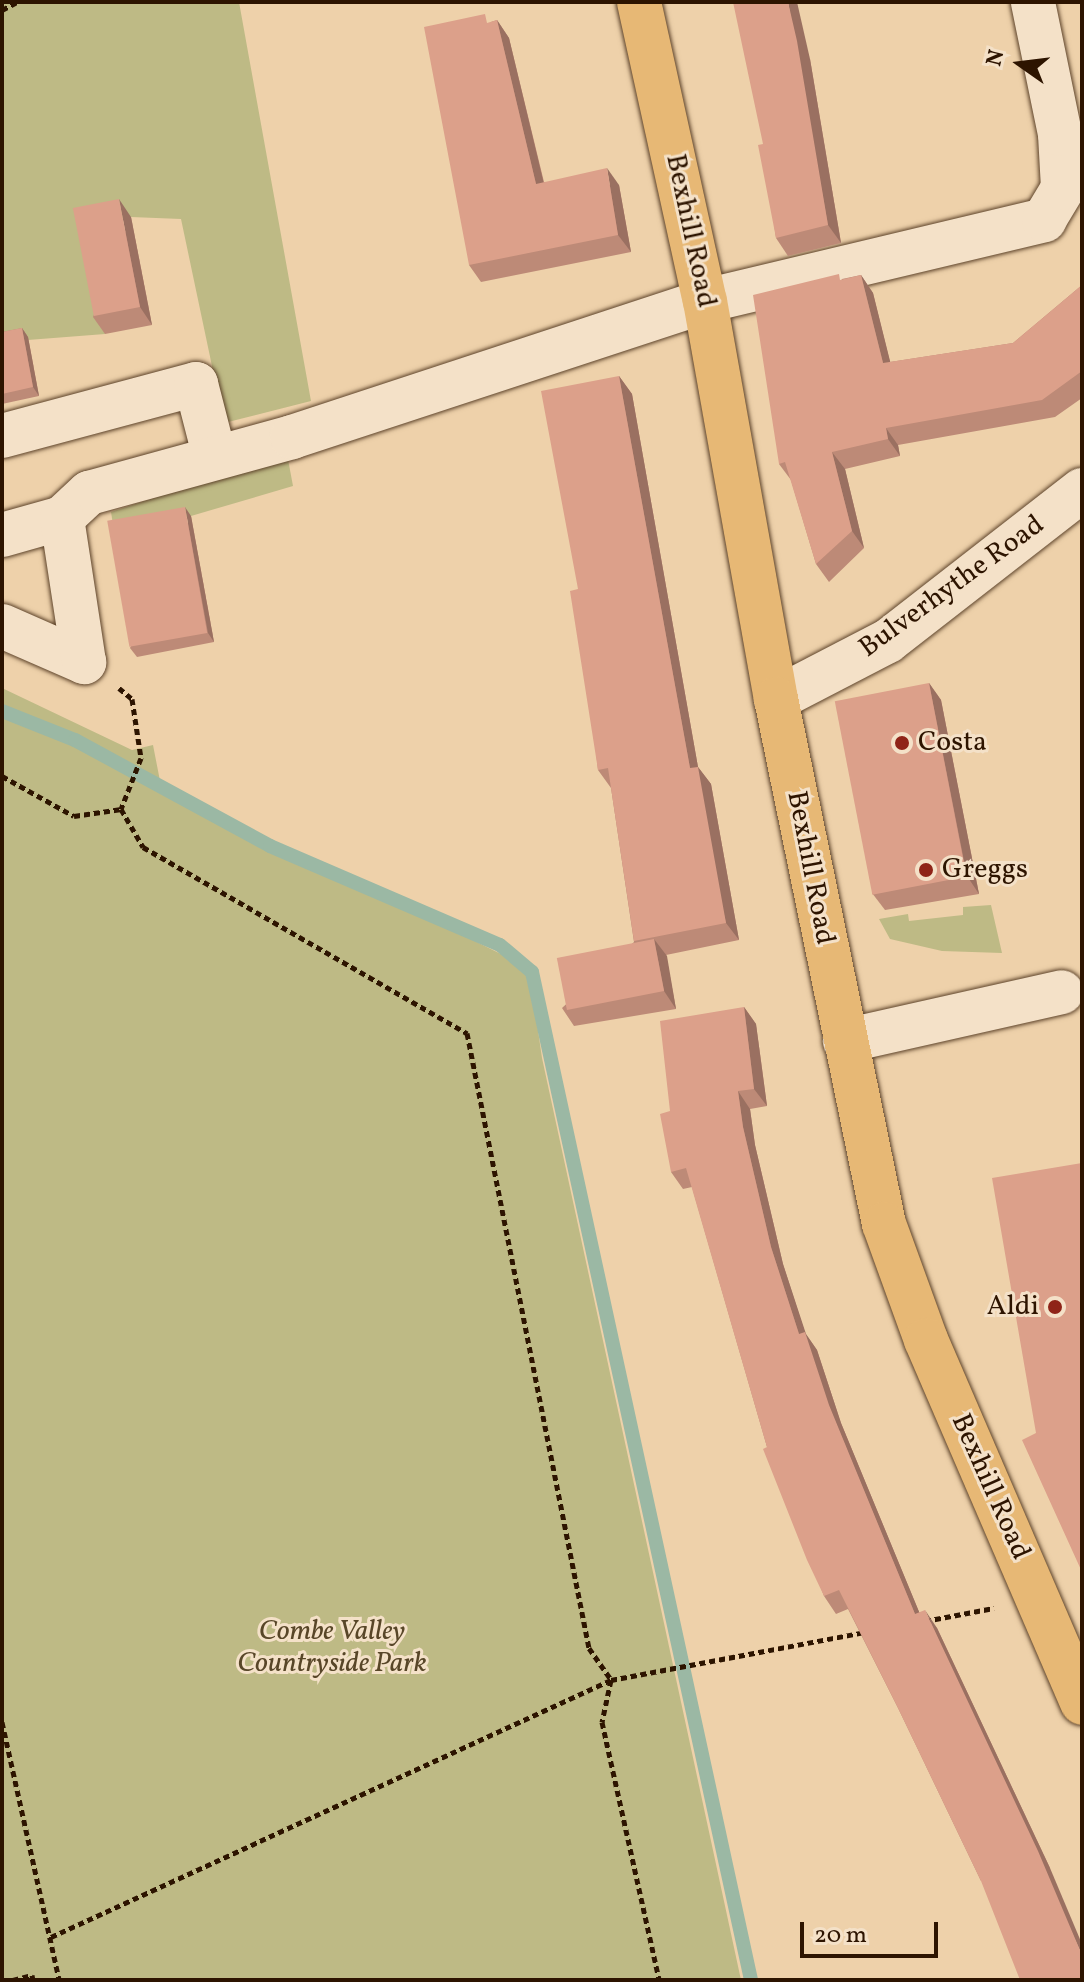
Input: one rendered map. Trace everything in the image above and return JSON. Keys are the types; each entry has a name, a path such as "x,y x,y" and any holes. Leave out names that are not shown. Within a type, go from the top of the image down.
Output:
{"highway":[{"name":"Bexhill Road","path":"639,2 705,301 776,699 884,1224 926,1340 1082,1703"}],"street":[{"path":"2,535 62,518 89,493 215,458 705,301 1044,220 1063,188 1060,134 1033,2"},
{"path":"2,436 196,384 215,458"},
{"name":"Bulverhythe Road","path":"776,699 888,641 1075,508"},
{"path":"62,518 84,662"},
{"path":"2,626 84,662"},
{"path":"845,1041 1062,992"}],"path":[{"path":"2,10 17,2"},
{"path":"84,662 132,699 141,758 121,809"},
{"path":"2,776 74,816 121,809"},
{"path":"121,809 143,847 467,1033 589,1648 611,1680 602,1722 659,1980"},
{"path":"915,1623 1038,1599"},
{"path":"51,1937 611,1680 868,1631"},
{"path":"2,1722 59,1980"},
{"path":"13,1980 32,1975 33,1980"}],"green space":[{"path":"2,2 239,2 311,401 224,423 181,219 131,217 85,226 105,334 2,342"},
{"path":"287,454 293,486 191,516 114,531 111,512"},
{"name":"Combe Valley Countryside Park","path":"2,688 132,750 153,745 161,786 529,968 542,1058 741,1980 2,1980"},
{"path":"991,905 1002,953 942,951 890,939 879,919 908,914 909,921 963,915 963,907"}],"building":[{"path":"733,2 788,2 828,225 776,238 758,145 763,144"},
{"path":"485,14 487,23 497,20 536,184 607,168 618,235 469,265 424,27"},
{"path":"119,199 140,307 94,316 73,208"},
{"path":"839,274 840,280 861,275 883,363 1013,343 1082,285 1082,371 1042,400 886,428 888,439 832,452 852,531 816,564 785,462 779,464 753,295"},
{"path":"22,328 33,387 2,394 2,332"},
{"path":"619,376 690,768 698,767 726,923 634,941 608,768 598,770 570,591 578,589 541,391"},
{"path":"185,507 207,633 129,647 107,521"},
{"path":"929,683 967,876 872,895 835,701"},
{"path":"654,939 664,991 567,1010 557,958"},
{"path":"744,1007 754,1089 738,1091 743,1127 771,1247 799,1334 805,1332 829,1405 915,1614 925,1610 1038,1851 1082,1955 1082,1980 1020,1980 981,1881 839,1590 824,1596 763,1449 767,1447 686,1168 671,1172 660,1114 670,1111 660,1021"},
{"path":"1082,1163 1082,1572 1022,1440 1036,1433 992,1178"}],"waterway":[{"path":"2,711 75,740 270,846 500,945 532,972 751,1980"}],"place":[{"name":"Costa","path":"902,743"},
{"name":"Greggs","path":"926,870"},
{"name":"Aldi","path":"1055,1307"}]}
